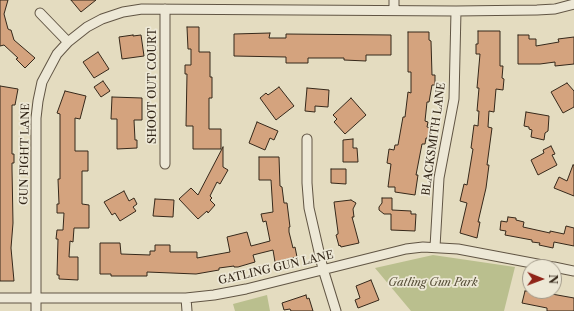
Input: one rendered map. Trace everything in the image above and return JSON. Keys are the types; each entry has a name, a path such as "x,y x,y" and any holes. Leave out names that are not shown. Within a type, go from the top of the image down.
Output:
{"street":[{"path":"394,0 394,10"},
{"name":"GUN FIGHT LANE","path":"36,311 36,118 38,101 42,82 57,54 68,42 87,27 112,15 142,9 456,11 537,10 574,4"},
{"name":"SHOOT OUT COURT","path":"165,9 165,164"},
{"name":"BLACKSMITH LANE","path":"435,247 439,178 454,99 456,11"},
{"path":"40,13 68,42"},
{"path":"307,140 307,183 309,208 323,269 336,311"},
{"name":"GATLING GUN LANE","path":"0,298 186,298 214,295 246,289 406,249 435,247 458,249 522,261"},
{"name":"GATLING GUN LANE","path":"562,269 574,271"},
{"path":"186,298 187,311"}],"green space":[{"name":"Gatling Gun Park","path":"433,255 515,267 504,311 411,311 375,268"},
{"path":"267,295 270,311 235,311 233,304"}],"building":[{"path":"0,0 8,0 4,14 8,29 11,30 14,40 35,58 25,68 16,59 18,58 4,45 0,46"},
{"path":"71,0 96,0 81,12"},
{"path":"187,27 199,27 199,52 210,52 212,98 209,98 209,129 221,129 221,149 193,149 193,126 186,126 187,74 185,74 185,65 191,65 191,49 188,49"},
{"path":"478,31 500,31 500,66 503,66 502,78 504,79 503,90 496,89 494,112 489,111 488,127 492,128 487,165 489,165 486,188 478,222 480,222 477,238 460,233 467,203 460,201 464,184 467,185 473,149 471,148 474,125 478,126 479,111 477,111 479,88 477,88 480,54 476,54 476,44 478,44"},
{"path":"408,32 429,32 429,40 431,41 432,75 435,75 435,85 432,85 429,102 427,102 425,121 428,122 427,127 430,128 425,144 422,144 416,175 418,175 415,195 395,192 395,187 388,187 391,164 387,163 389,149 394,150 395,145 398,145 403,117 405,117 408,92 411,93 411,72 408,72"},
{"path":"270,33 269,38 286,38 286,34 391,35 391,55 366,55 366,61 344,60 344,58 308,58 308,63 286,63 286,57 234,56 234,34"},
{"path":"141,35 144,56 122,59 119,37"},
{"path":"518,35 529,35 529,39 536,39 536,46 559,42 558,39 574,37 574,64 555,66 555,62 518,64"},
{"path":"98,52 109,69 94,78 83,62"},
{"path":"103,81 110,91 101,97 94,87"},
{"path":"567,83 574,91 574,107 563,113 551,92"},
{"path":"0,86 18,89 15,105 12,105 12,154 14,154 14,163 12,163 13,223 11,248 14,281 0,281"},
{"path":"279,87 294,106 276,120 260,98 266,93 268,95"},
{"path":"307,88 329,90 328,107 315,106 315,112 305,111"},
{"path":"65,91 86,96 80,119 75,118 75,151 88,151 88,171 82,171 82,204 89,205 89,228 74,228 73,242 70,241 69,257 78,257 78,280 59,279 59,275 57,275 57,230 63,230 64,213 57,213 57,204 59,204 58,179 60,179 60,114 57,113"},
{"path":"112,97 142,98 142,120 134,120 137,148 117,149 117,119 111,119"},
{"path":"351,98 366,115 345,134 334,122 337,119 333,115"},
{"path":"526,112 549,116 548,131 545,133 544,140 531,137 532,130 529,129 529,127 524,126"},
{"path":"257,122 278,131 274,140 270,138 265,150 249,143"},
{"path":"353,139 353,148 357,148 358,162 343,162 343,140"},
{"path":"551,146 555,154 552,155 557,165 538,175 531,160 544,153 543,150"},
{"path":"223,147 223,167 228,170 220,184 217,182 210,196 212,198 210,200 215,205 208,213 207,211 198,219 179,199 191,188 198,195"},
{"path":"259,157 279,157 280,186 282,187 284,203 287,203 290,227 289,232 297,257 275,262 273,250 253,255 255,262 238,267 234,266 219,268 219,270 196,274 147,272 147,276 111,276 111,274 100,274 100,243 120,243 121,254 150,255 150,251 155,251 155,245 170,245 170,252 197,252 197,258 230,252 227,237 247,232 251,246 270,241 266,221 263,222 261,214 273,212 271,180 259,180"},
{"path":"573,165 574,196 554,188 559,177 567,181"},
{"path":"331,169 346,169 346,184 331,183"},
{"path":"124,191 129,201 134,198 137,204 133,207 136,211 120,221 115,213 112,215 104,202"},
{"path":"382,198 392,198 392,210 411,211 411,214 416,214 415,231 391,230 391,214 384,214 379,210 382,203"},
{"path":"155,199 174,200 173,217 153,216"},
{"path":"351,200 356,203 353,209 354,217 352,217 359,243 341,247 340,245 339,246 336,235 338,232 334,202"},
{"path":"508,217 516,218 516,220 524,222 523,227 550,233 550,231 564,234 566,226 574,228 574,246 554,242 553,248 539,245 540,243 532,242 532,240 505,235 506,231 500,230 501,221 507,222"},
{"path":"371,280 379,300 358,308 355,300 360,298 356,286"},
{"path":"306,295 307,299 309,298 313,311 291,311 290,309 284,310 282,303"},
{"path":"562,296 574,298 574,311 547,311 547,308 522,303 523,299 562,299"}]}
